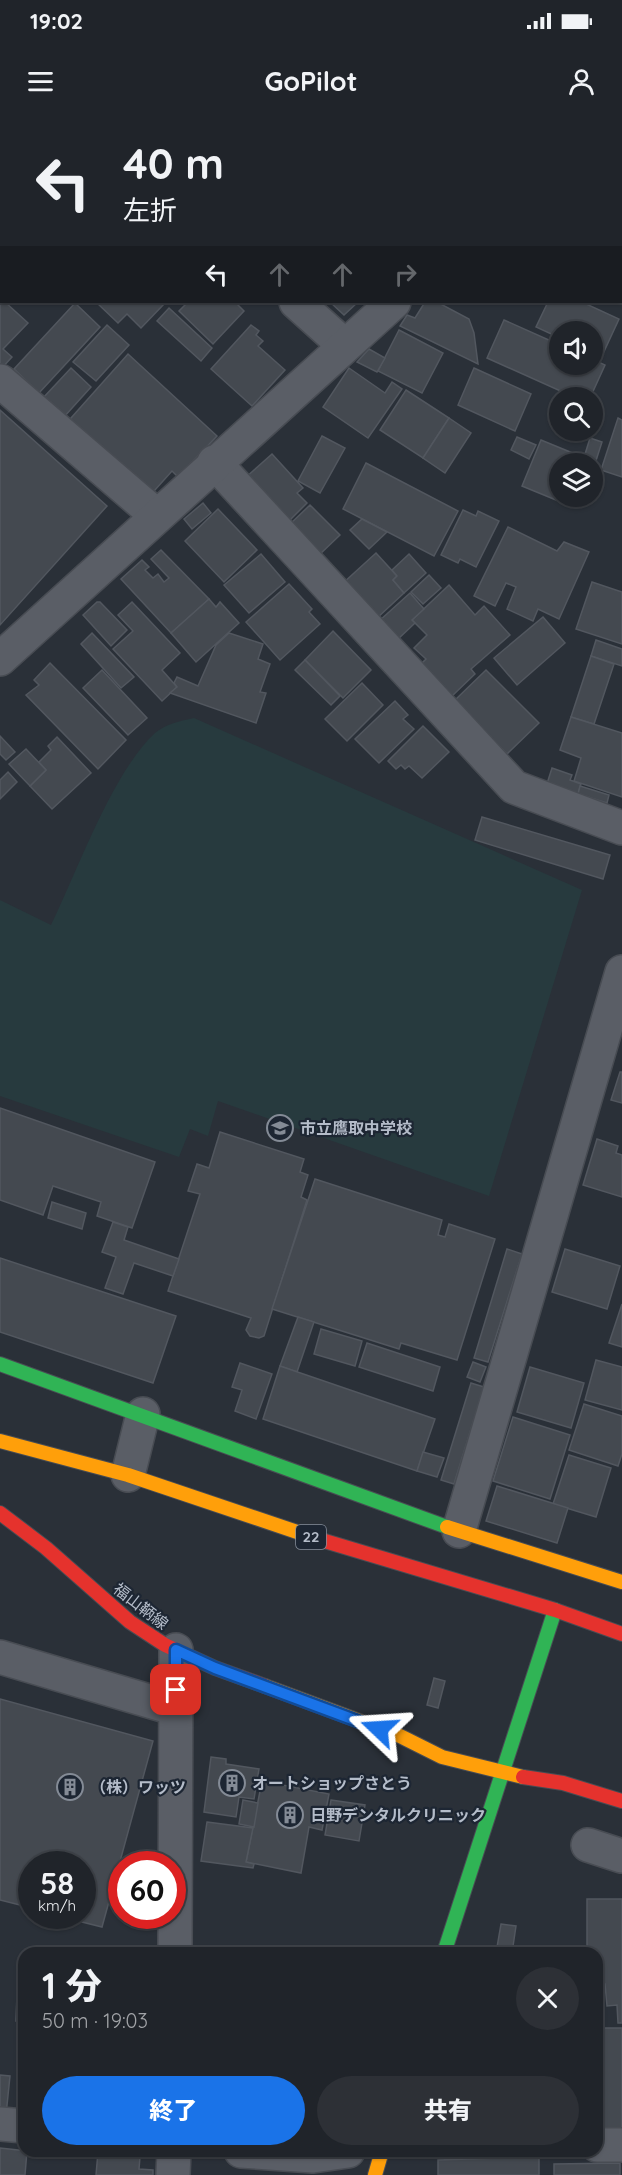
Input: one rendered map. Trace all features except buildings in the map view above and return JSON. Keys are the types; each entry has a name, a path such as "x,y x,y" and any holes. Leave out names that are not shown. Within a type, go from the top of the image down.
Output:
{"main road":[{"path":"0,1364 143,1414 459,1531 622,1581"},
{"name":"22","path":"0,1441 128,1475 329,1543 555,1610 622,1634"},
{"name":"福山鞆線","path":"0,1513 46,1548 130,1622 176,1650 215,1668 400,1736 442,1757 500,1773 563,1783 622,1801"},
{"path":"446,1947 500,1773 555,1610"},
{"path":"375,2175 380,2157"}],"street":[{"path":"297,303 345,346"},
{"path":"0,658 214,462 393,303"},
{"path":"0,381 156,515"},
{"path":"214,462 514,787 622,828"},
{"path":"459,1531 622,972"},
{"path":"128,1475 143,1414"},
{"path":"175,1947 176,1650"},
{"path":"0,1657 176,1709"},
{"path":"588,1845 622,1856"},
{"path":"0,2124 18,2126"},
{"path":"603,2145 622,2145"},
{"path":"173,2175 174,2157"}],"green space":[{"path":"194,718 582,890 489,1196 218,1101 208,1136 190,1129 179,1157 0,1096 0,900 51,925 110,797 139,750 159,730 173,723"}],"traffic: fast":[{"path":"0,1364 447,1527"},
{"path":"446,1947 555,1610"}],"traffic: slow":[{"path":"0,1441 128,1475 318,1539"},
{"path":"447,1527 622,1582"},
{"path":"265,1686 400,1736 442,1757 523,1777"},
{"path":"375,2175 380,2157"}],"traffic: jam":[{"path":"0,1513 46,1548 130,1622 165,1645 215,1668 265,1686"},
{"path":"318,1539 555,1610 622,1634"},
{"path":"523,1777 563,1783 622,1801"}],"place":[{"name":"市立鷹取中学校","path":"280,1128"},
{"name":"オートショップさとう","path":"232,1783"},
{"name":"（株）ワッツ","path":"70,1787"},
{"name":"日野デンタルクリニック","path":"290,1815"}],"route":[{"path":"176,1690 176,1650 215,1668 379,1729"}]}
